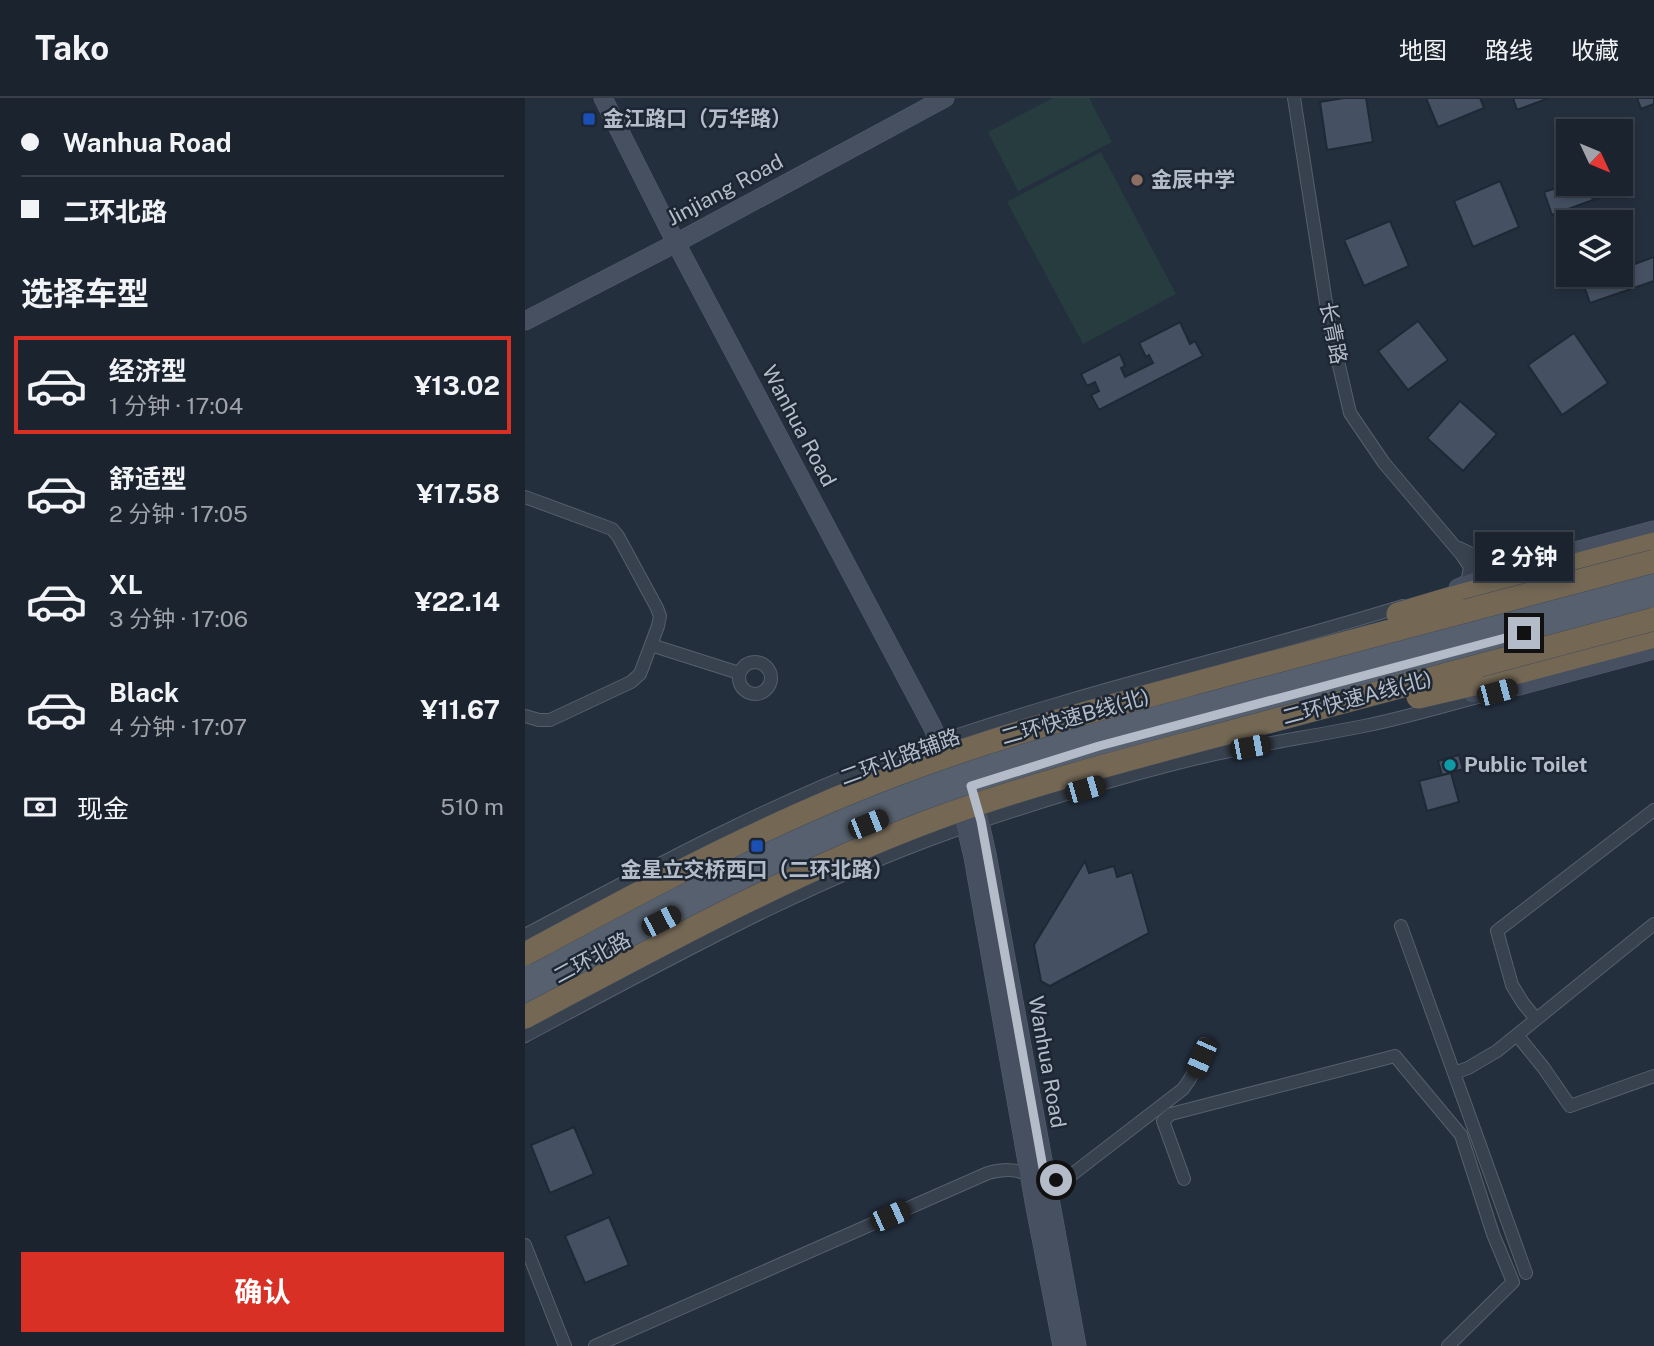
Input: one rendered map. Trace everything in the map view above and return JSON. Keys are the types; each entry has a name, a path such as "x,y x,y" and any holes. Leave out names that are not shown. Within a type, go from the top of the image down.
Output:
{"highway":[{"path":"1209,709 1338,634 1414,609 1654,544"},
{"name":"二环快速B线(北)","path":"525,954 725,849 799,814 922,765 1090,712 1209,709 1654,561"},
{"name":"二环快速A线(北)","path":"525,1016 740,904 857,850 1001,797 1105,766 1209,709 1654,619"},
{"path":"1209,709 1349,712 1438,693 1654,636"}],"main road":[{"name":"二环北路","path":"525,994 569,962 695,887 843,817 961,784 1046,746 1209,709 1339,674 1654,582"},
{"name":"二环北路","path":"1339,674 1654,598"},
{"path":"525,965 549,961 569,962"},
{"name":"二环北路","path":"525,976 569,962"},
{"path":"525,1016 569,962"}],"street":[{"name":"Wanhua Road","path":"603,98 676,243 961,784 974,823 1037,1176 1062,1346"},
{"name":"Jinjiang Road","path":"525,321 945,98"},
{"name":"长青路","path":"1294,98 1329,322 1350,413 1384,463 1446,536"},
{"path":"525,497 612,529 660,616 659,626 640,674 631,682 550,720 525,716"},
{"path":"1209,709 1256,685 1301,667 1458,588 1515,567 1654,530"},
{"path":"1446,536 1461,550 1490,563 1515,567"},
{"path":"1446,536 1470,567 1468,579 1458,588"},
{"name":"二环北路辅路","path":"525,935 755,816 842,778 940,741 1458,588"},
{"path":"651,645 739,673"},
{"path":"525,1036 780,903 863,865 974,823 1180,763 1392,720 1654,650"},
{"path":"1209,709 1307,701 1476,693 1542,680"},
{"path":"1536,1019 1512,985 1497,931 1654,810"},
{"path":"1454,1073 1497,1051 1654,924"},
{"path":"1401,926 1526,1273"},
{"path":"1517,1035 1570,1106 1654,1076"},
{"path":"594,1346 988,1173 1016,1169 1056,1180 1070,1176 1183,1089 1201,1058 1204,1044"},
{"path":"1184,1179 1163,1121 1171,1114 1395,1056 1461,1135 1493,1234 1513,1282 1448,1346"},
{"name":"Wanhua Road","path":"1037,1176 1077,1346"},
{"path":"525,1245 565,1346"}],"green space":[{"path":"1053,98 1089,98 1112,142 1018,191 988,132"},
{"path":"1101,152 1176,294 1083,344 1007,202"}],"building":[{"path":"1366,98 1373,142 1327,150 1320,102"},
{"path":"1426,98 1480,98 1484,108 1438,127"},
{"path":"1513,98 1549,98 1517,110"},
{"path":"1637,98 1654,98 1654,104 1641,109"},
{"path":"1500,181 1519,227 1473,247 1454,201"},
{"path":"1556,188 1556,196 1592,196 1593,200 1566,210 1556,210 1556,214 1552,215 1544,192"},
{"path":"1390,221 1409,266 1364,286 1344,240"},
{"path":"1654,257 1654,281 1628,290 1627,287 1633,287 1633,265"},
{"path":"1584,287 1627,287 1628,290 1590,303"},
{"path":"1418,321 1448,360 1408,390 1378,351"},
{"path":"1180,322 1190,344 1195,341 1203,356 1099,410 1091,395 1099,391 1095,382 1087,386 1081,374 1120,354 1125,366 1121,368 1125,377 1153,363 1149,355 1146,357 1139,343"},
{"path":"1574,333 1608,383 1562,415 1528,365"},
{"path":"1460,401 1497,434 1463,471 1427,438"},
{"name":"Public Toilet","path":"1459,755 1463,769 1442,775 1438,761"},
{"path":"1451,773 1459,802 1427,811 1419,781"},
{"path":"1085,861 1089,873 1114,866 1117,877 1132,872 1149,933 1050,986 1041,981 1034,945"},
{"path":"574,1127 594,1174 550,1193 531,1145"},
{"path":"609,1217 629,1265 585,1283 565,1236"}],"place":[{"name":"金江路口（万华路）","path":"589,119"},
{"name":"金辰中学","path":"1137,180"},
{"name":"Public Toilet","path":"1450,765"},
{"name":"金星立交桥西口（二环北路）","path":"757,846"}],"route":[{"path":"1056,1180 1045,1179 981,821 971,786 1099,746 1524,633"}]}
